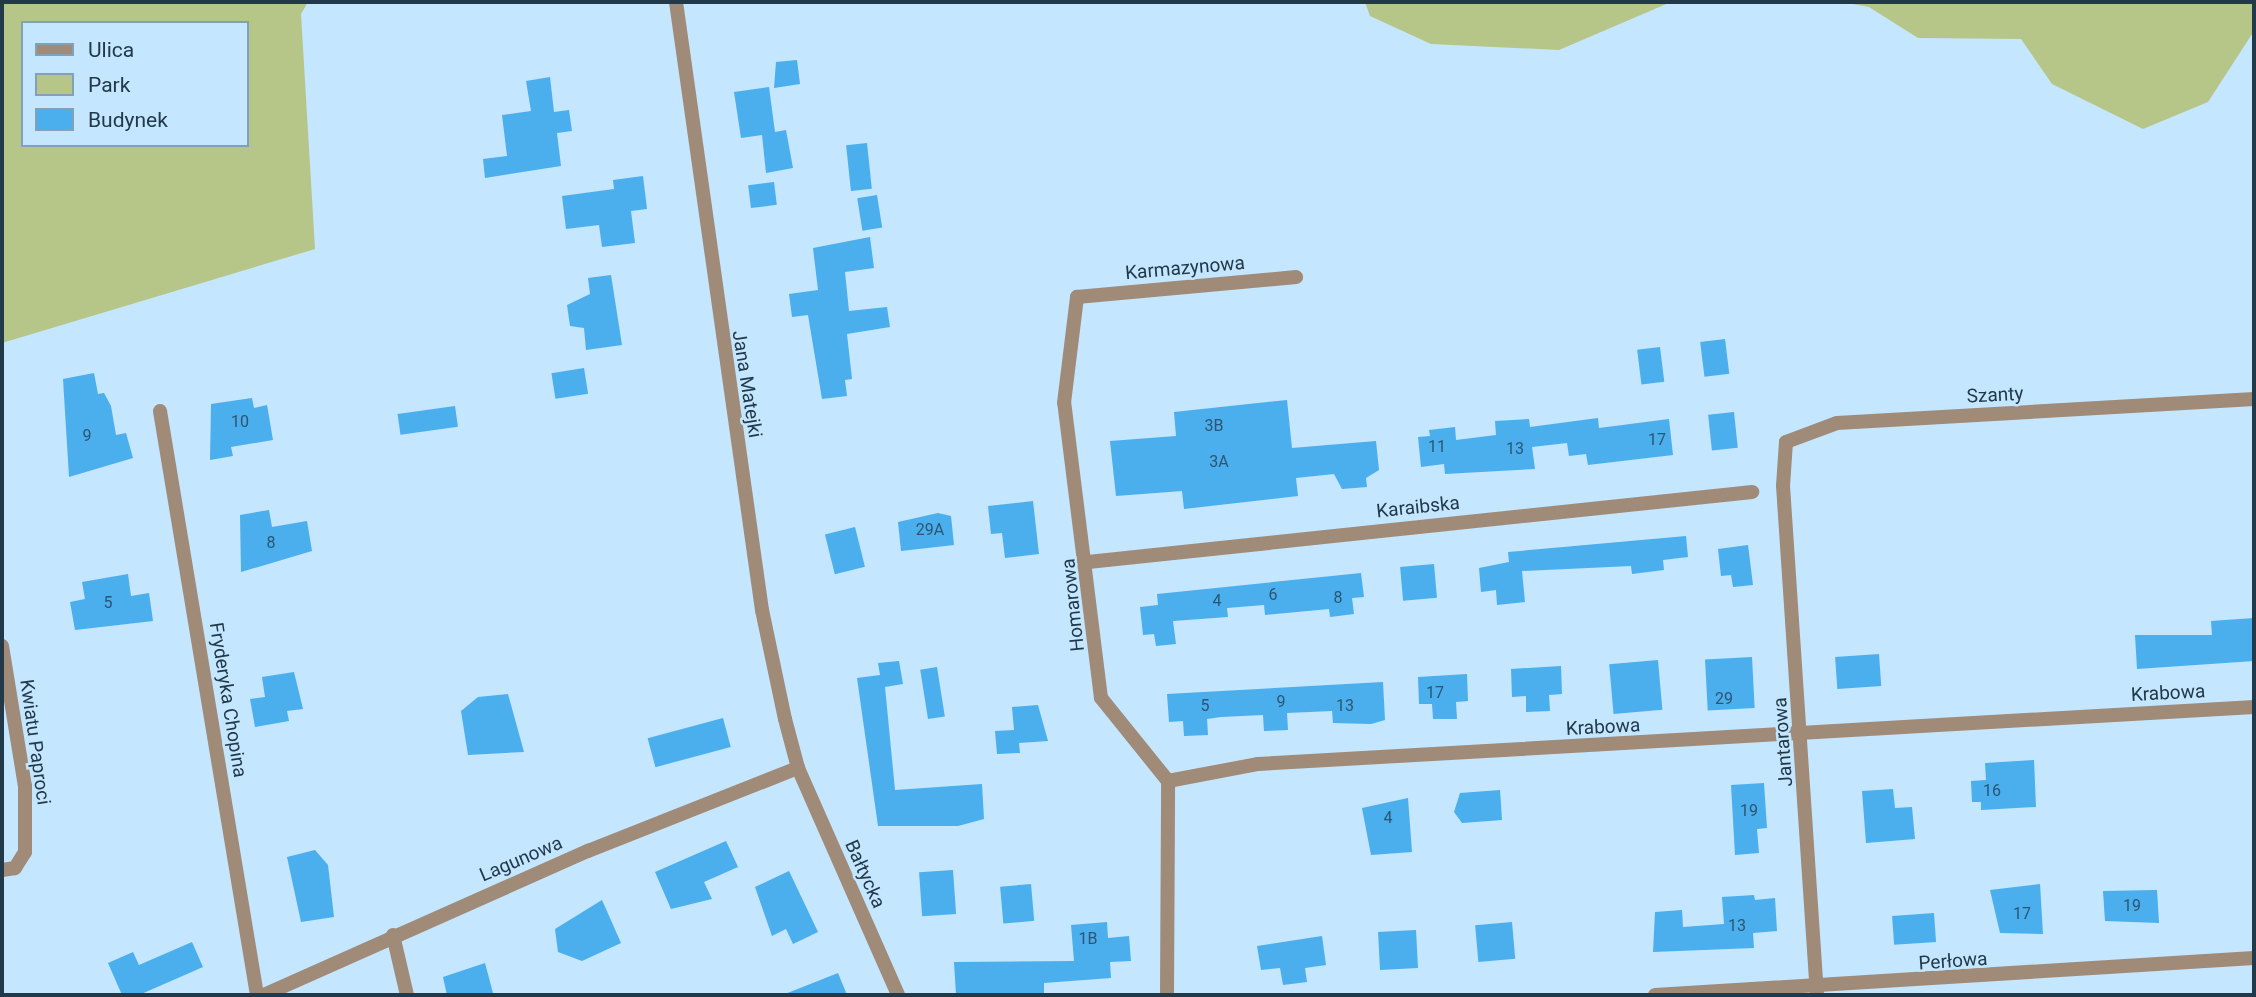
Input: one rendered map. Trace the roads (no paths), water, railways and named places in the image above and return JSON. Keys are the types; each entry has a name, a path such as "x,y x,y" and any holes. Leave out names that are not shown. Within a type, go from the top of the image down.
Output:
{"street":[{"name":"Jana Matejki","path":"676,2 762,610 798,768"},
{"name":"Karmazynowa","path":"1077,297 1296,277"},
{"name":"Homarowa","path":"1077,297 1064,403 1088,562 1101,698 1168,781"},
{"name":"Szanty","path":"1783,486 1786,442 1837,423 2254,399"},
{"name":"Fryderyka Chopina","path":"160,411 257,995"},
{"name":"Jantarowa","path":"1783,486 1802,735 1817,992"},
{"name":"Karaibska","path":"1088,562 1752,492"},
{"name":"Kwiatu Paproci","path":"2,646 25,786 25,852 15,868 2,870"},
{"name":"Krabowa","path":"1168,781 1258,764 1802,735 2254,707"},
{"name":"Lagunowa","path":"264,995 393,935 798,768"},
{"name":"Bałtycka","path":"798,768 898,995"},
{"path":"1167,995 1168,781"},
{"path":"393,935 407,995"},
{"name":"Perłowa","path":"1655,995 1817,992 2254,958"}]}
